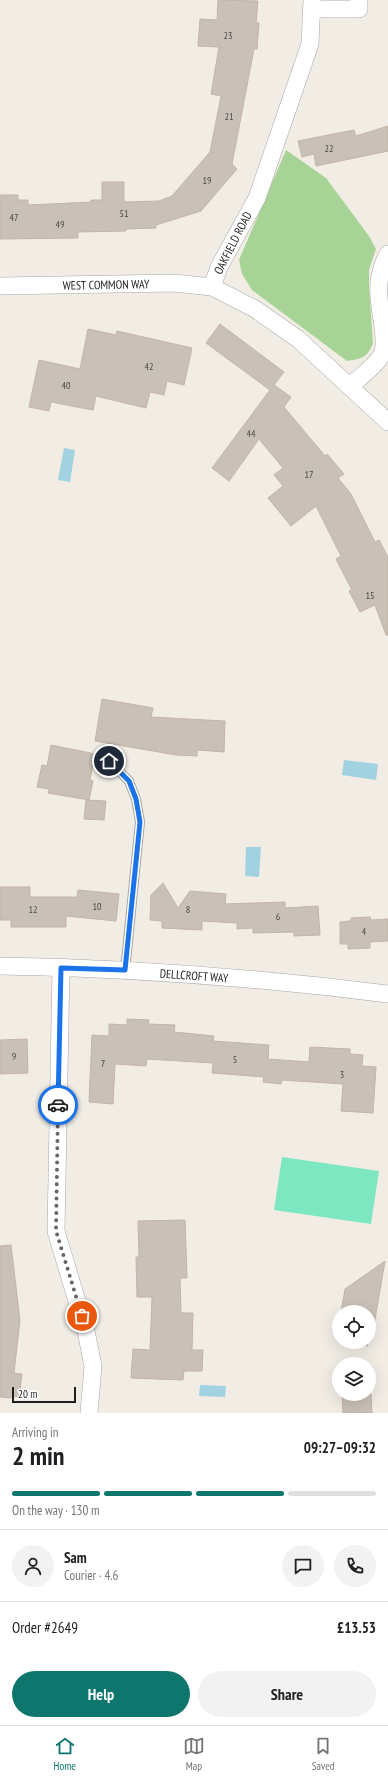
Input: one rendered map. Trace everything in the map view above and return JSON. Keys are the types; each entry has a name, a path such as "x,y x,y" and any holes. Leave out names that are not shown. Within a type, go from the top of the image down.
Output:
{"street":[{"name":"OAKFIELD ROAD","path":"359,0 359,9 313,5 310,44 257,198 219,267 212,287 255,309 298,339 388,422"},
{"path":"350,386 372,368 383,352 387,336 378,284 383,262 388,254"},
{"name":"WEST COMMON WAY","path":"0,286 174,283 212,287"},
{"name":"DELLCROFT WAY","path":"0,966 125,970 324,986 388,994"},
{"path":"61,968 56,1231 86,1331 93,1366 89,1413"}],"lane":[{"path":"109,761 129,781 136,799 140,822 125,970"}],"green space":[{"path":"286,150 326,178 369,236 376,249 369,270 373,343 367,354 360,358 347,361 252,290 242,274 239,260"},
{"path":"282,1157 379,1171 371,1224 274,1210"}],"water":[{"path":"64,448 75,450 70,482 58,480"},
{"path":"344,760 378,764 376,780 342,775"},
{"path":"246,847 261,847 259,877 245,876"},
{"path":"200,1385 226,1386 225,1397 199,1396"}],"building":[{"path":"218,0 258,1 256,23 259,23 257,49 254,49 232,164 237,169 201,211 156,225 156,228 126,229 126,231 78,232 78,238 0,239 0,195 18,195 18,200 28,200 28,205 91,202 91,200 102,200 102,182 124,182 124,202 159,201 172,196 210,152 221,96 211,94 219,47 198,46 200,19 217,20"},
{"path":"388,126 388,151 316,166 314,154 302,157 298,141 354,130 356,136"},
{"path":"220,324 284,372 274,385 291,397 284,407 325,456 327,454 344,474 338,478 351,494 375,542 379,540 388,557 388,635 386,635 375,605 360,612 349,591 352,590 336,559 341,556 316,506 291,526 268,498 283,486 274,475 283,468 259,439 229,481 212,468 270,390 206,343"},
{"path":"88,329 116,335 117,331 192,348 184,385 167,381 164,395 150,392 146,408 96,396 93,410 51,402 49,411 29,407 39,360 80,369"},
{"path":"102,699 153,708 151,717 225,721 224,752 197,750 197,756 176,755 95,741"},
{"path":"51,745 95,754 90,780 93,781 89,800 48,793 49,789 37,787 42,765 47,766"},
{"path":"86,800 106,801 104,820 84,819"},
{"path":"163,883 178,908 190,891 226,894 225,904 285,902 285,908 318,906 320,935 294,936 294,932 253,933 253,928 237,929 237,923 202,921 202,930 162,928 162,921 150,920 151,895"},
{"path":"0,887 30,887 30,897 77,897 78,890 119,894 116,921 66,916 66,927 11,927 11,920 0,920"},
{"path":"370,917 371,920 388,919 388,941 370,942 370,948 348,949 348,944 340,944 340,922 351,921 351,918"},
{"path":"127,1019 149,1020 148,1024 175,1025 174,1032 214,1036 213,1041 269,1045 268,1059 309,1062 310,1047 350,1049 350,1054 363,1055 362,1066 376,1067 373,1113 341,1111 343,1084 282,1080 281,1084 263,1082 264,1077 212,1073 213,1063 147,1059 146,1066 115,1064 113,1104 89,1102 92,1035 109,1036 109,1024 127,1025"},
{"path":"27,1039 28,1073 0,1074 0,1040"},
{"path":"185,1220 187,1278 180,1278 181,1313 193,1313 192,1350 203,1350 202,1371 184,1371 183,1380 131,1378 133,1349 150,1350 152,1297 137,1297 136,1257 139,1257 138,1221"},
{"path":"11,1245 20,1320 14,1373 22,1374 19,1397 12,1396 11,1398 0,1397 0,1246"},
{"path":"385,1261 376,1313 376,1305 342,1305 345,1289"},
{"path":"342,1401 371,1401 372,1413 343,1413"}],"way so far":[{"path":"58,1105 56,1231 82,1316"}],"route":[{"path":"58,1105 61,968 125,970 140,822 136,799 129,781 109,761"}]}
